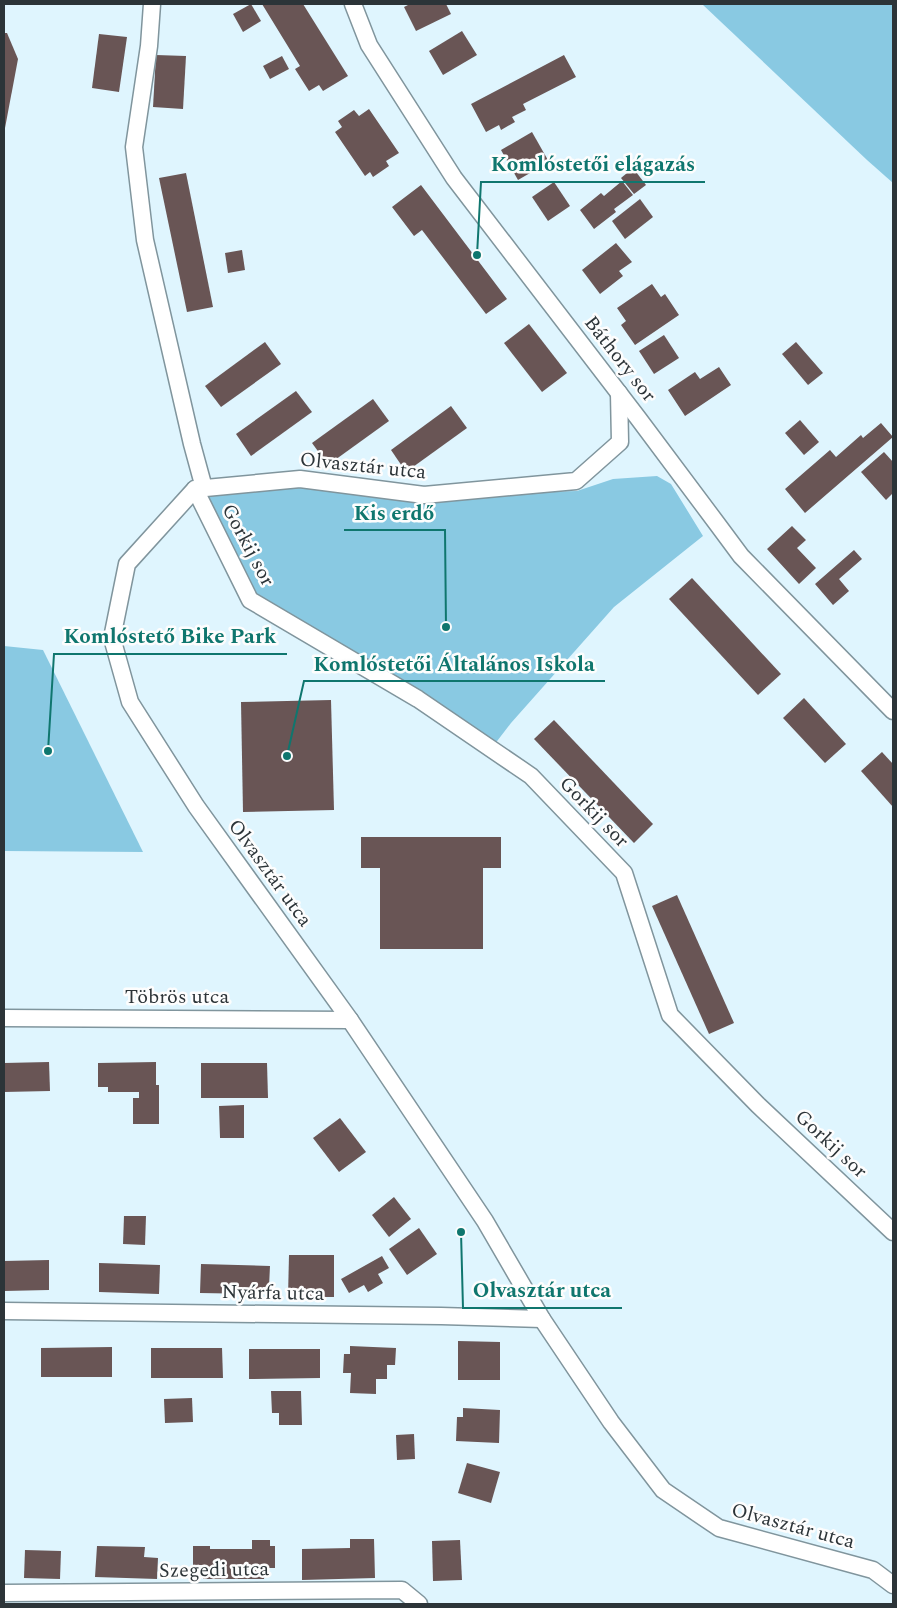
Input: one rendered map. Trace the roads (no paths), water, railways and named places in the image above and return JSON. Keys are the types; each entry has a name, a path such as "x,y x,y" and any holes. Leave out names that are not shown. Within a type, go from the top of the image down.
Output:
{"street":[{"name":"Gorkij sor","path":"152,4 149,46 134,147 145,240 192,444 200,489 250,600 418,699 530,776 624,873 670,1015 758,1105 893,1232"},
{"name":"Báthory sor","path":"353,4 369,45 454,178 741,556 893,712"},
{"name":"Olvasztár utca","path":"619,393 620,442 576,481 424,495 300,478 200,489 127,564 112,638 130,702 196,806 350,1020 485,1221 542,1319 610,1422 663,1490 719,1528 873,1570 893,1585"},
{"name":"Töbrös utca","path":"4,1018 350,1020"},
{"name":"Nyárfa utca","path":"4,1311 542,1319"},
{"name":"Szegedi utca","path":"4,1593 402,1590 419,1604"}],"place":[{"name":"Komlóstetői elágazás","path":"477,255"},
{"name":"Kis erdő","path":"446,627"},
{"name":"Komlóstető Bike Park","path":"48,751"},
{"name":"Komlóstetői Általános Iskola","path":"287,756"},
{"name":"Olvasztár utca","path":"461,1232"}]}
